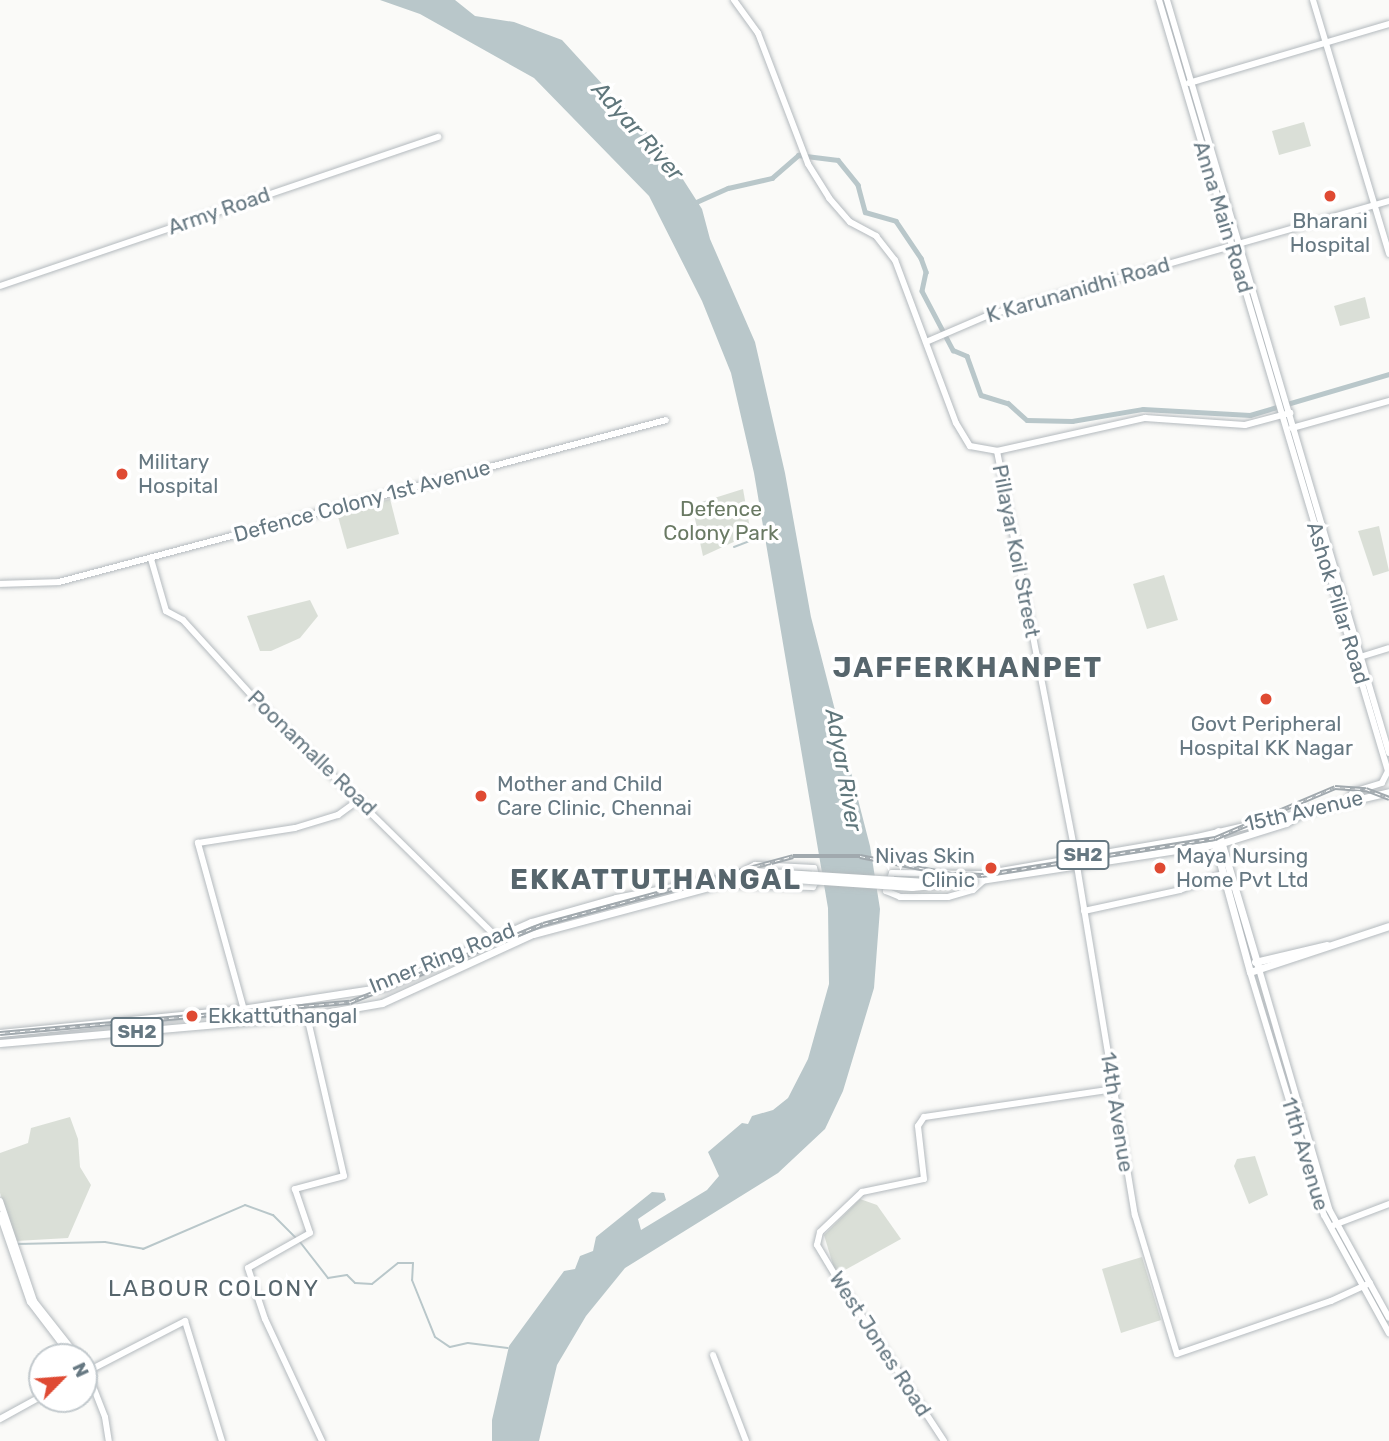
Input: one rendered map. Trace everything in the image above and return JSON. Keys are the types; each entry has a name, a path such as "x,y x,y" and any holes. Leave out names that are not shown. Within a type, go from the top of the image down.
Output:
{"main road":[{"name":"15th Avenue","path":"1218,831 1349,798 1355,801 1389,792"},
{"path":"1218,843 1286,823 1314,806"},
{"name":"SH2","path":"983,877 1076,856 1218,831"},
{"path":"1218,831 1222,874 1261,968"},
{"name":"SH2","path":"983,877 1077,866 1218,843"},
{"path":"1218,843 1249,968 1261,968 1326,945 1388,928"},
{"name":"Inner Ring Road","path":"0,1033 242,1009 385,987 495,936 615,898 752,873 922,883 983,877"},
{"name":"Inner Ring Road","path":"0,1043 307,1016 382,1003 533,934 738,876"}],"street":[{"path":"734,0 758,33 808,164 850,222 876,236 895,260 964,439 977,449 997,451 1145,418 1245,425 1284,408"},
{"name":"Anna Main Road","path":"1158,0 1241,244 1284,408"},
{"name":"Anna Main Road","path":"1167,0 1187,83 1233,247 1291,431"},
{"path":"1313,0 1389,254"},
{"path":"1187,83 1389,24"},
{"name":"Army Road","path":"0,286 438,136"},
{"name":"K Karunanidhi Road","path":"927,345 989,315 1389,201"},
{"path":"1291,431 1389,403"},
{"name":"Defence Colony 1st Avenue","path":"0,584 59,582 666,419"},
{"name":"Ashok Pillar Road","path":"1291,431 1379,729 1388,771"},
{"name":"Pillayar Koil Street","path":"997,451 1076,856"},
{"name":"Poonamalle Road","path":"151,559 166,611 183,620 255,699 360,799 495,936"},
{"path":"1358,657 1389,648"},
{"name":"Ashok Pillar Road","path":"1379,729 1389,753"},
{"path":"1349,798 1353,792 1382,783 1388,771"},
{"path":"247,1021 198,843 295,828 338,815 360,799"},
{"path":"755,865 801,866 814,868 817,879 813,887 739,886 738,876 755,865"},
{"name":"14th Avenue","path":"1077,866 1135,1215 1177,1354 1269,1324 1363,1287"},
{"path":"892,873 983,877 973,890 948,897 900,897 886,891 892,873"},
{"path":"1084,911 1180,890 1222,874"},
{"name":"11th Avenue","path":"1249,968 1332,1225 1389,1333"},
{"name":"11th Avenue","path":"1261,968 1332,1225 1389,1318"},
{"path":"307,1016 344,1176 295,1189 310,1233 247,1268 265,1319 322,1441"},
{"name":"West Jones Road","path":"944,1441 817,1245 820,1232 862,1192 923,1179 918,1126 924,1116 1113,1089"},
{"path":"0,1201 12,1244"},
{"path":"1332,1225 1389,1204"},
{"path":"0,1215 45,1323 61,1343"},
{"path":"1363,1287 1370,1283"},
{"path":"98,1364 185,1321 222,1441"},
{"path":"45,1323 64,1343"},
{"path":"713,1355 746,1441"},
{"path":"98,1397 106,1417 109,1441"},
{"path":"0,1419 28,1404"}],"green space":[{"path":"1304,122 1311,146 1279,155 1272,131"},
{"path":"1365,297 1370,318 1340,326 1334,306"},
{"name":"Defence Colony Park","path":"743,489 751,534 703,556 692,505"},
{"path":"390,499 399,534 347,549 337,513"},
{"path":"1379,526 1389,571 1373,576 1358,531"},
{"path":"1164,575 1178,620 1147,629 1133,584"},
{"path":"310,600 318,616 300,638 271,651 260,651 247,616"},
{"path":"70,1117 78,1139 80,1167 91,1185 68,1238 16,1241 0,1193 0,1153 28,1143 31,1128"},
{"path":"1255,1156 1268,1195 1249,1204 1234,1166 1237,1159"},
{"path":"860,1199 877,1205 901,1239 836,1275 824,1235"},
{"path":"1142,1257 1161,1320 1121,1333 1102,1269"}],"water":[{"name":"Adyar River","path":"380,0 455,0 475,16 514,22 562,40 668,156 702,209 710,239 755,342 785,473 811,617 870,846 880,909 874,988 843,1091 825,1129 778,1173 625,1268 586,1316 557,1365 539,1441 492,1441 492,1420 509,1346 564,1271 575,1269 580,1256 593,1251 596,1237 652,1192 664,1193 666,1200 638,1219 641,1230 707,1190 719,1176 708,1152 742,1123 748,1124 752,1116 773,1110 788,1098 808,1059 829,984 828,908 754,473 731,373 702,301 649,196 534,78 420,14"}],"waterway":[{"path":"694,203 728,188 772,178 798,155 838,160 858,185 865,212 896,221 921,258 926,272 922,291 953,350 967,356 981,395 1008,403 1027,420 1072,421 1143,409 1250,415 1389,374"},
{"path":"734,547 765,535"},
{"path":"18,1244 105,1242 143,1249 245,1205 273,1215 296,1238"},
{"path":"300,1242 328,1278 347,1275 355,1283 372,1284 398,1263 413,1263 412,1280 435,1337 450,1347 468,1343 508,1348"}],"railway":[{"path":"0,1033 350,1002 543,924 793,856 860,856 951,874 982,875 1215,838 1335,787 1366,789 1389,798"}],"place":[{"name":"Bharani Hospital","path":"1330,196"},
{"name":"Military Hospital","path":"122,474"},
{"name":"Govt Peripheral Hospital KK Nagar","path":"1266,699"},
{"name":"Mother and Child Care Clinic, Chennai","path":"481,796"},
{"name":"Nivas Skin Clinic","path":"991,868"},
{"name":"Maya Nursing Home Pvt Ltd","path":"1160,868"},
{"name":"Ekkattuthangal","path":"192,1016"}],"district":[{"name":"JAFFERKHANPET","path":"968,668"},
{"name":"EKKATTUTHANGAL","path":"656,880"},
{"name":"LABOUR COLONY","path":"214,1288"}]}
